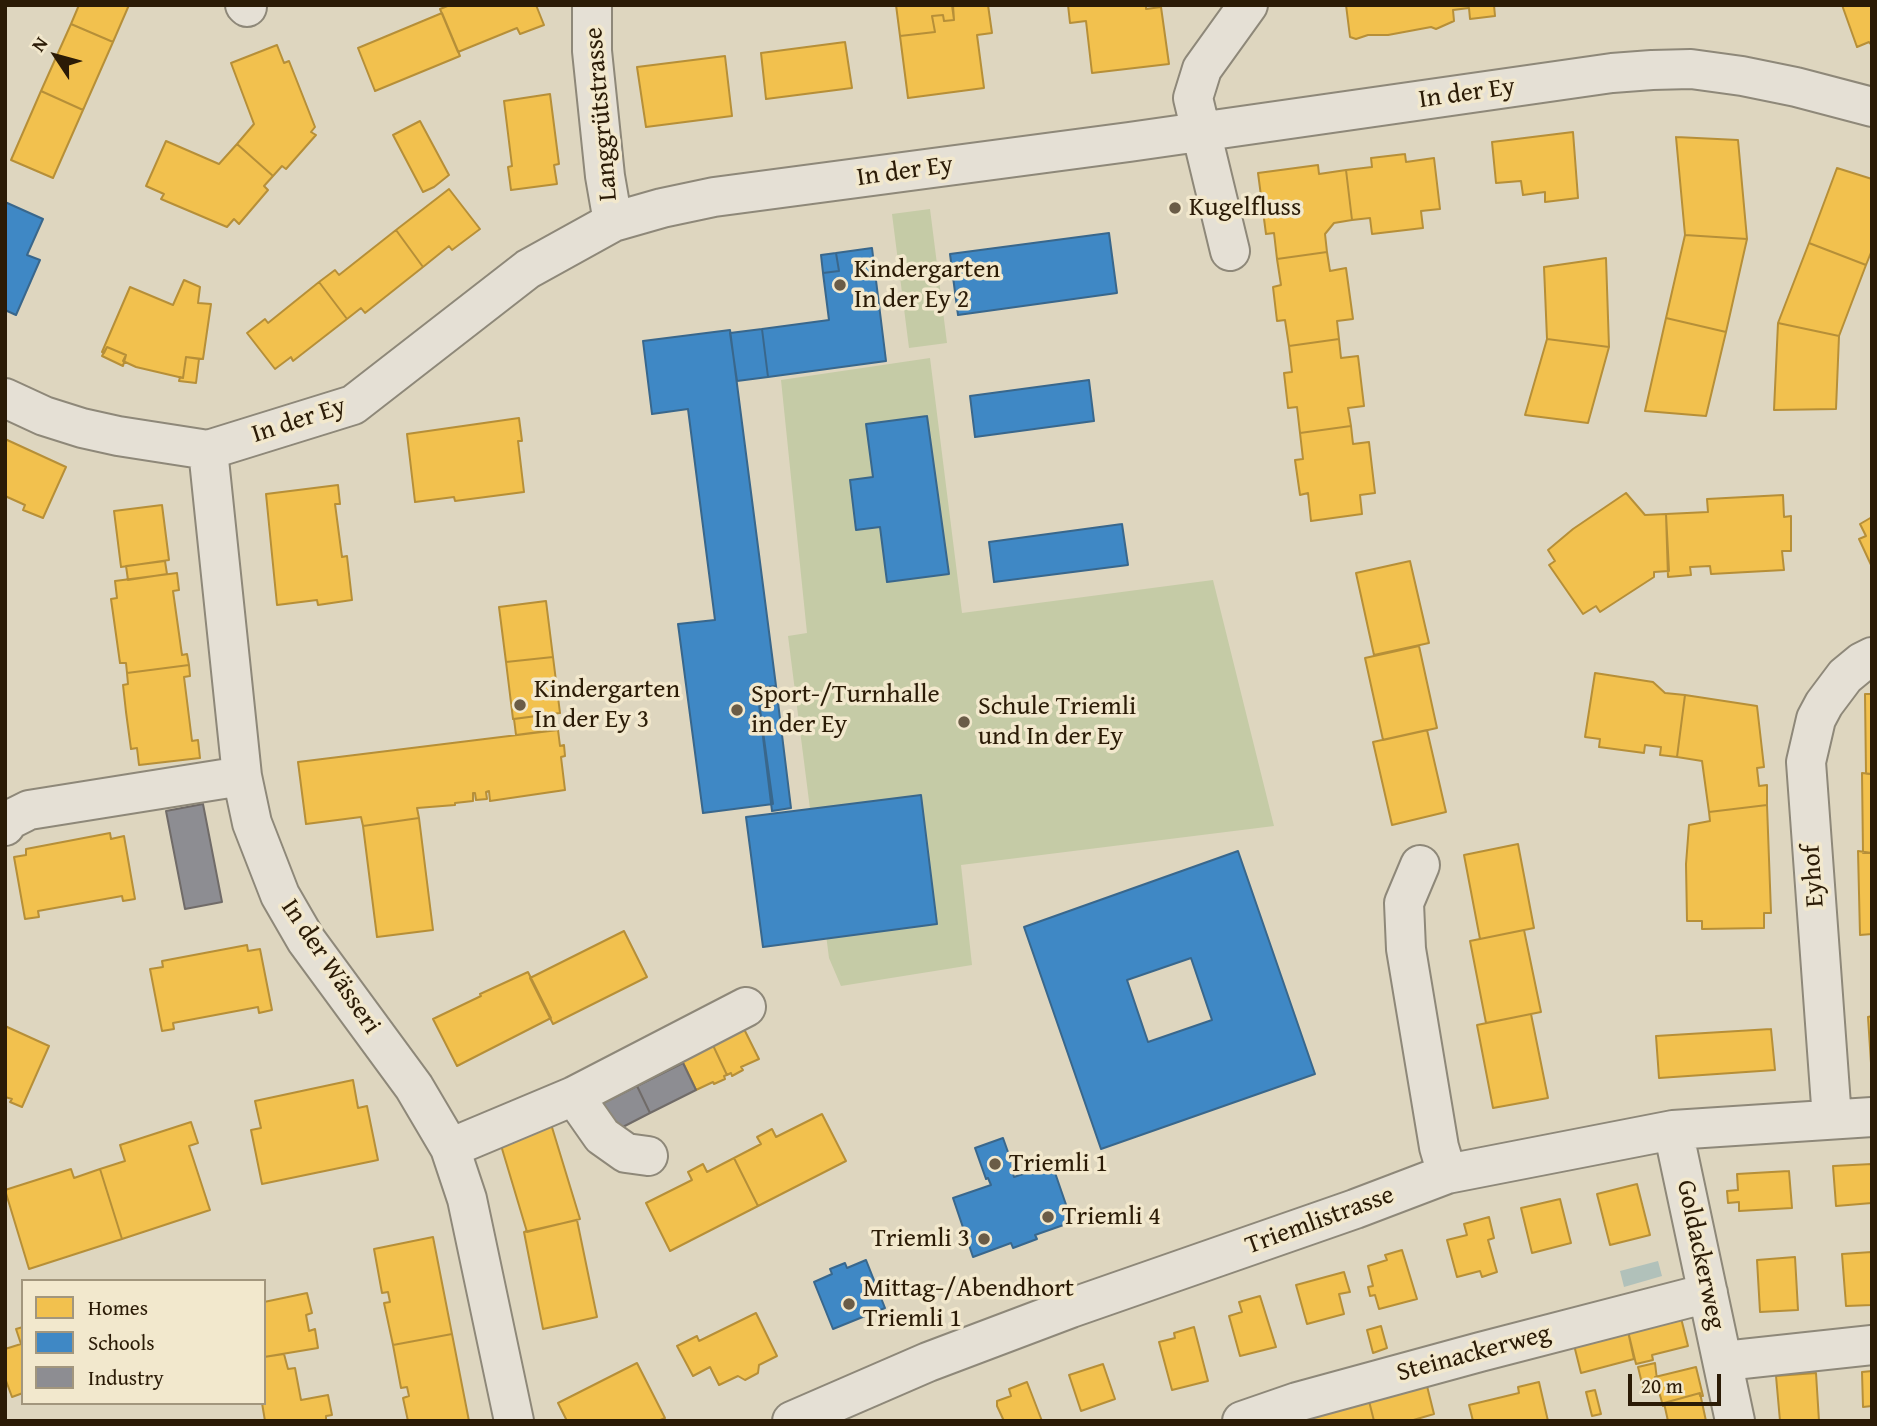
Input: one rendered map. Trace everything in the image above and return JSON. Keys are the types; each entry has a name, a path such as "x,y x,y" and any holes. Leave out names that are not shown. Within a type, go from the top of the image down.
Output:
{"street":[{"name":"Langgrütstrasse","path":"592,5 592,51 605,176 613,222"},
{"path":"1230,251 1192,98 1202,69 1248,5"},
{"name":"In der Ey","path":"5,398 44,416 82,428 208,450 353,405 528,268 613,222 714,197 1652,69 1691,69 1742,76 1872,107"},
{"name":"In der Wässeri","path":"208,450 243,776 252,823 280,895 306,940 414,1087 450,1148 467,1199 514,1421"},
{"name":"Eyhof","path":"1832,1119 1805,762 1816,719 1824,704 1845,676 1872,657"},
{"path":"5,826 9,820 29,810 243,776"},
{"path":"1420,865 1404,903 1406,949 1439,1147 1447,1174"},
{"path":"450,1148 575,1096 746,1007"},
{"path":"575,1096 602,1136 626,1153 648,1156"},
{"name":"Triemlistrasse","path":"792,1421 928,1362 1447,1174 1673,1130 1872,1117"},
{"name":"Goldackerweg","path":"1673,1130 1735,1421"},
{"name":"Steinackerweg","path":"1242,1421 1297,1402 1708,1293"},
{"path":"1724,1361 1872,1345"}],"green space":[{"path":"930,209 947,343 909,348 892,214"},
{"path":"930,358 962,613 1213,580 1274,826 961,865 972,965 841,986 829,958 788,636 807,633 781,380"}],"shaded area":[{"path":"1658,1261 1662,1276 1624,1287 1620,1271"}],"building: Homes":[{"path":"79,5 129,5 113,42 71,24"},
{"path":"450,5 536,5 544,25 520,34 517,28 458,52 440,9"},
{"path":"896,5 953,5 954,20 944,21 943,15 932,16 935,32 900,36"},
{"path":"952,5 988,5 992,33 977,35 984,88 908,98 900,36 935,32 932,16 943,15 944,21 954,20"},
{"path":"1068,5 1146,5 1146,9 1161,7 1169,64 1092,73 1086,21 1070,23"},
{"path":"1346,5 1494,5 1495,16 1470,19 1469,8 1453,10 1454,21 1436,29 1431,27 1356,39 1350,37"},
{"path":"1842,5 1872,5 1872,46 1869,42 1857,47"},
{"path":"442,13 460,56 375,91 358,48"},
{"path":"71,24 113,42 83,110 41,91"},
{"path":"845,42 852,88 766,99 761,53"},
{"path":"277,45 284,63 289,61 315,127 311,132 316,135 286,169 282,166 273,176 237,144 254,124 231,63"},
{"path":"725,56 732,116 646,127 637,67"},
{"path":"41,91 83,110 53,178 11,160"},
{"path":"550,94 559,164 554,165 557,184 511,190 508,167 512,166 504,101"},
{"path":"420,121 449,175 423,192 393,135"},
{"path":"1573,132 1578,198 1545,202 1545,192 1523,195 1521,181 1496,183 1492,142"},
{"path":"1676,137 1738,140 1747,239 1685,235"},
{"path":"166,141 219,164 237,144 273,176 264,186 268,190 239,224 234,219 227,227 161,199 164,194 146,186"},
{"path":"1405,154 1406,162 1434,158 1440,209 1421,211 1423,228 1372,234 1370,218 1352,220 1346,170 1372,167 1371,158"},
{"path":"1318,165 1319,174 1346,170 1352,220 1334,223 1325,234 1327,252 1277,259 1274,233 1266,234 1258,173"},
{"path":"1837,168 1872,179 1872,250 1866,265 1809,243"},
{"path":"449,189 480,229 452,250 449,246 423,267 396,230"},
{"path":"396,230 423,267 365,313 361,308 347,319 319,282 335,270 339,275"},
{"path":"1685,235 1747,239 1726,332 1666,318"},
{"path":"1809,243 1866,265 1839,336 1778,323"},
{"path":"1327,252 1330,271 1346,268 1353,319 1337,321 1339,339 1289,346 1285,320 1277,321 1273,287 1281,285 1277,259"},
{"path":"1606,258 1609,347 1547,339 1544,267"},
{"path":"184,280 200,287 198,303 211,304 203,359 186,357 183,378 136,367 123,361 126,355 107,347 104,353 102,352 130,287 173,305"},
{"path":"319,282 347,319 293,361 291,357 275,369 247,333 265,319 268,323"},
{"path":"1666,318 1726,332 1706,416 1645,411"},
{"path":"1778,323 1839,336 1836,409 1774,410"},
{"path":"1339,339 1341,358 1358,356 1364,406 1348,408 1351,426 1300,433 1297,407 1288,408 1284,373 1292,372 1289,346"},
{"path":"1547,339 1609,347 1588,423 1525,415"},
{"path":"107,347 126,355 123,366 102,356"},
{"path":"186,357 199,359 196,383 179,381 180,377 183,378"},
{"path":"519,418 522,441 518,441 524,492 455,501 454,497 415,502 407,434"},
{"path":"1351,426 1353,444 1369,442 1375,493 1360,495 1362,514 1311,521 1308,493 1300,495 1295,460 1303,459 1300,433"},
{"path":"5,439 66,467 43,518 23,510 25,505 5,496"},
{"path":"338,485 340,504 335,504 342,557 347,556 352,600 318,605 317,600 277,605 266,494"},
{"path":"1626,493 1645,515 1666,514 1669,571 1654,572 1654,577 1600,612 1596,606 1583,614 1549,565 1555,561 1548,550 1573,529"},
{"path":"1783,495 1784,517 1791,516 1791,551 1782,551 1784,570 1711,574 1710,566 1690,567 1691,575 1668,577 1666,514 1708,512 1707,499"},
{"path":"162,505 169,560 121,567 114,511"},
{"path":"1872,517 1872,567 1859,539 1866,536 1860,524"},
{"path":"165,561 167,574 128,580 126,566"},
{"path":"1410,561 1429,643 1374,655 1356,573"},
{"path":"177,573 179,590 173,591 182,655 187,654 189,665 127,673 126,663 120,663 111,599 117,598 115,581"},
{"path":"546,601 553,657 506,662 499,607"},
{"path":"1419,646 1437,728 1383,740 1365,658"},
{"path":"553,657 560,713 513,719 506,662"},
{"path":"189,665 190,676 184,677 192,741 198,740 200,758 139,765 137,748 131,749 126,712 123,685 128,684 127,673"},
{"path":"1595,673 1653,682 1665,693 1685,695 1677,757 1660,755 1661,747 1645,745 1644,753 1599,747 1600,739 1585,737"},
{"path":"1865,694 1872,694 1872,774 1866,774"},
{"path":"1685,695 1757,706 1764,767 1757,768 1759,786 1767,785 1767,805 1709,812 1702,761 1677,757"},
{"path":"544,715 546,731 516,735 514,719"},
{"path":"558,730 560,746 564,745 565,756 561,757 565,790 490,801 489,791 486,792 487,799 476,800 473,793 473,801 417,808 419,818 363,826 361,817 306,824 298,762"},
{"path":"1427,730 1446,812 1392,825 1373,742"},
{"path":"1862,773 1872,774 1872,853 1863,853"},
{"path":"1767,805 1771,913 1764,913 1764,928 1702,929 1702,921 1687,921 1686,864 1689,825 1710,821 1709,812"},
{"path":"419,818 433,930 377,937 363,826"},
{"path":"110,833 111,839 124,836 135,899 123,901 122,896 38,911 39,917 25,919 14,857 26,855 26,849"},
{"path":"1518,844 1534,928 1480,939 1464,855"},
{"path":"1858,851 1872,853 1872,934 1860,935"},
{"path":"1524,930 1541,1012 1486,1023 1470,941"},
{"path":"624,931 647,977 553,1024 530,978"},
{"path":"247,945 248,951 260,949 272,1010 259,1013 258,1007 173,1023 174,1029 162,1031 150,969 163,967 162,961"},
{"path":"528,972 551,1018 457,1066 433,1019"},
{"path":"1531,1014 1548,1098 1493,1108 1477,1025"},
{"path":"1872,1016 1872,1063 1871,1063 1868,1017"},
{"path":"741,1023 759,1059 741,1067 743,1070 732,1076 731,1073 727,1075 710,1039"},
{"path":"5,1026 49,1046 22,1107 5,1097"},
{"path":"1771,1029 1775,1070 1659,1078 1656,1036"},
{"path":"710,1039 727,1075 724,1076 725,1079 696,1090 679,1054"},
{"path":"353,1080 358,1108 367,1106 378,1160 262,1184 251,1130 261,1128 255,1101"},
{"path":"822,1114 846,1161 758,1206 734,1158 761,1144 757,1137 772,1129 776,1137"},
{"path":"191,1122 198,1143 189,1146 210,1210 122,1239 100,1169 125,1161 120,1145"},
{"path":"551,1124 580,1219 527,1232 500,1142"},
{"path":"734,1158 758,1206 670,1251 646,1203 692,1180 688,1172 703,1164 707,1172"},
{"path":"1872,1164 1872,1203 1836,1206 1833,1166"},
{"path":"71,1169 74,1178 100,1169 122,1239 29,1269 5,1190"},
{"path":"1789,1171 1792,1208 1739,1211 1739,1202 1728,1203 1727,1191 1738,1190 1737,1174"},
{"path":"1637,1184 1650,1235 1610,1245 1597,1194"},
{"path":"1560,1199 1571,1243 1532,1253 1521,1208"},
{"path":"1489,1217 1494,1238 1488,1240 1497,1272 1482,1277 1480,1271 1457,1277 1447,1240 1467,1235 1464,1224"},
{"path":"577,1220 597,1317 543,1329 524,1232"},
{"path":"433,1237 452,1334 393,1345 384,1303 390,1302 388,1292 382,1293 374,1249"},
{"path":"1402,1250 1417,1299 1379,1309 1375,1295 1370,1296 1368,1287 1373,1286 1368,1266 1387,1260 1385,1255"},
{"path":"1872,1252 1872,1305 1846,1306 1842,1254"},
{"path":"1795,1257 1798,1310 1760,1312 1757,1260"},
{"path":"1344,1272 1350,1292 1339,1294 1344,1314 1307,1324 1296,1285"},
{"path":"307,1293 312,1313 306,1315 309,1331 315,1329 318,1348 266,1357 266,1302"},
{"path":"1260,1296 1276,1347 1240,1356 1229,1316 1242,1312 1239,1302"},
{"path":"756,1313 777,1356 759,1365 758,1373 745,1380 738,1376 719,1385 710,1367 693,1376 677,1346 697,1336 699,1341"},
{"path":"1680,1314 1688,1346 1652,1355 1653,1360 1636,1364 1627,1327"},
{"path":"1381,1326 1387,1348 1373,1353 1367,1330"},
{"path":"1194,1327 1208,1381 1172,1390 1159,1342 1175,1338 1174,1333"},
{"path":"1627,1327 1634,1359 1581,1373 1573,1341"},
{"path":"21,1328 21,1344 16,1329"},
{"path":"452,1334 469,1421 408,1421 403,1398 409,1396 407,1387 401,1388 393,1345"},
{"path":"21,1344 21,1394 12,1397 5,1378 5,1349"},
{"path":"284,1354 288,1369 295,1368 301,1400 328,1395 332,1415 326,1416 326,1421 265,1421 262,1405 266,1405 266,1357"},
{"path":"637,1363 665,1418 658,1421 567,1421 558,1403"},
{"path":"1655,1363 1658,1388 1644,1392 1638,1367"},
{"path":"1103,1364 1115,1399 1081,1411 1069,1375"},
{"path":"1696,1367 1703,1396 1700,1396 1700,1393 1664,1403 1663,1406 1655,1377"},
{"path":"1872,1371 1872,1406 1863,1407 1862,1372"},
{"path":"1816,1373 1819,1421 1780,1421 1776,1376"},
{"path":"1027,1382 1042,1421 1004,1421 997,1401 1011,1396 1009,1389"},
{"path":"1426,1382 1434,1414 1410,1421 1374,1421 1368,1397"},
{"path":"1539,1382 1548,1421 1473,1421 1469,1405 1519,1393 1518,1387"},
{"path":"1595,1390 1601,1414 1592,1416 1586,1392"},
{"path":"1700,1393 1706,1421 1668,1421 1664,1403"},
{"path":"1368,1397 1374,1421 1312,1421 1310,1411"}],"building: Schools":[{"path":"5,202 43,219 27,255 40,260 16,315 5,310"},
{"path":"1109,233 1117,293 958,315 950,254"},
{"path":"872,248 886,361 768,377 762,329 829,320 823,273 839,271 836,253"},
{"path":"836,253 839,271 823,273 821,255"},
{"path":"762,329 768,377 737,381 730,333"},
{"path":"730,330 776,686 757,688 773,804 703,813 678,624 715,620 688,409 652,414 643,341"},
{"path":"1089,380 1094,421 975,437 970,396"},
{"path":"927,416 949,574 887,582 880,527 856,530 850,480 873,477 866,424"},
{"path":"1122,524 1128,565 994,582 989,542"},
{"path":"776,686 791,808 772,811 757,688"},
{"path":"921,795 937,924 763,947 746,817"},
{"path":"1238,851 1315,1074 1101,1149 1024,927","holes":["1191,958 1212,1020 1148,1042 1127,980"]},
{"path":"1003,1138 1014,1169 1014,1177 1052,1164 1072,1222 1035,1235 1037,1239 1013,1248 1011,1243 973,1257 953,1198 991,1185 988,1178 986,1179 975,1148"},
{"path":"866,1260 885,1308 833,1329 814,1282 832,1274 830,1269 845,1263 847,1268"}],"building: Industry":[{"path":"203,804 222,902 185,909 166,811"},
{"path":"683,1063 696,1090 650,1113 637,1086"},
{"path":"637,1086 650,1113 615,1131 601,1104"}],"place":[{"name":"Kugelfluss","path":"1175,208"},
{"name":"Kindergarten In der Ey 2","path":"840,285"},
{"name":"Kindergarten In der Ey 3","path":"520,705"},
{"name":"Sport-/Turnhalle in der Ey","path":"737,710"},
{"name":"Schule Triemli und In der Ey","path":"964,722"},
{"name":"Triemli 1","path":"995,1164"},
{"name":"Triemli 4","path":"1048,1217"},
{"name":"Triemli 3","path":"984,1239"},
{"name":"Mittag-/Abendhort Triemli 1","path":"849,1304"}]}
